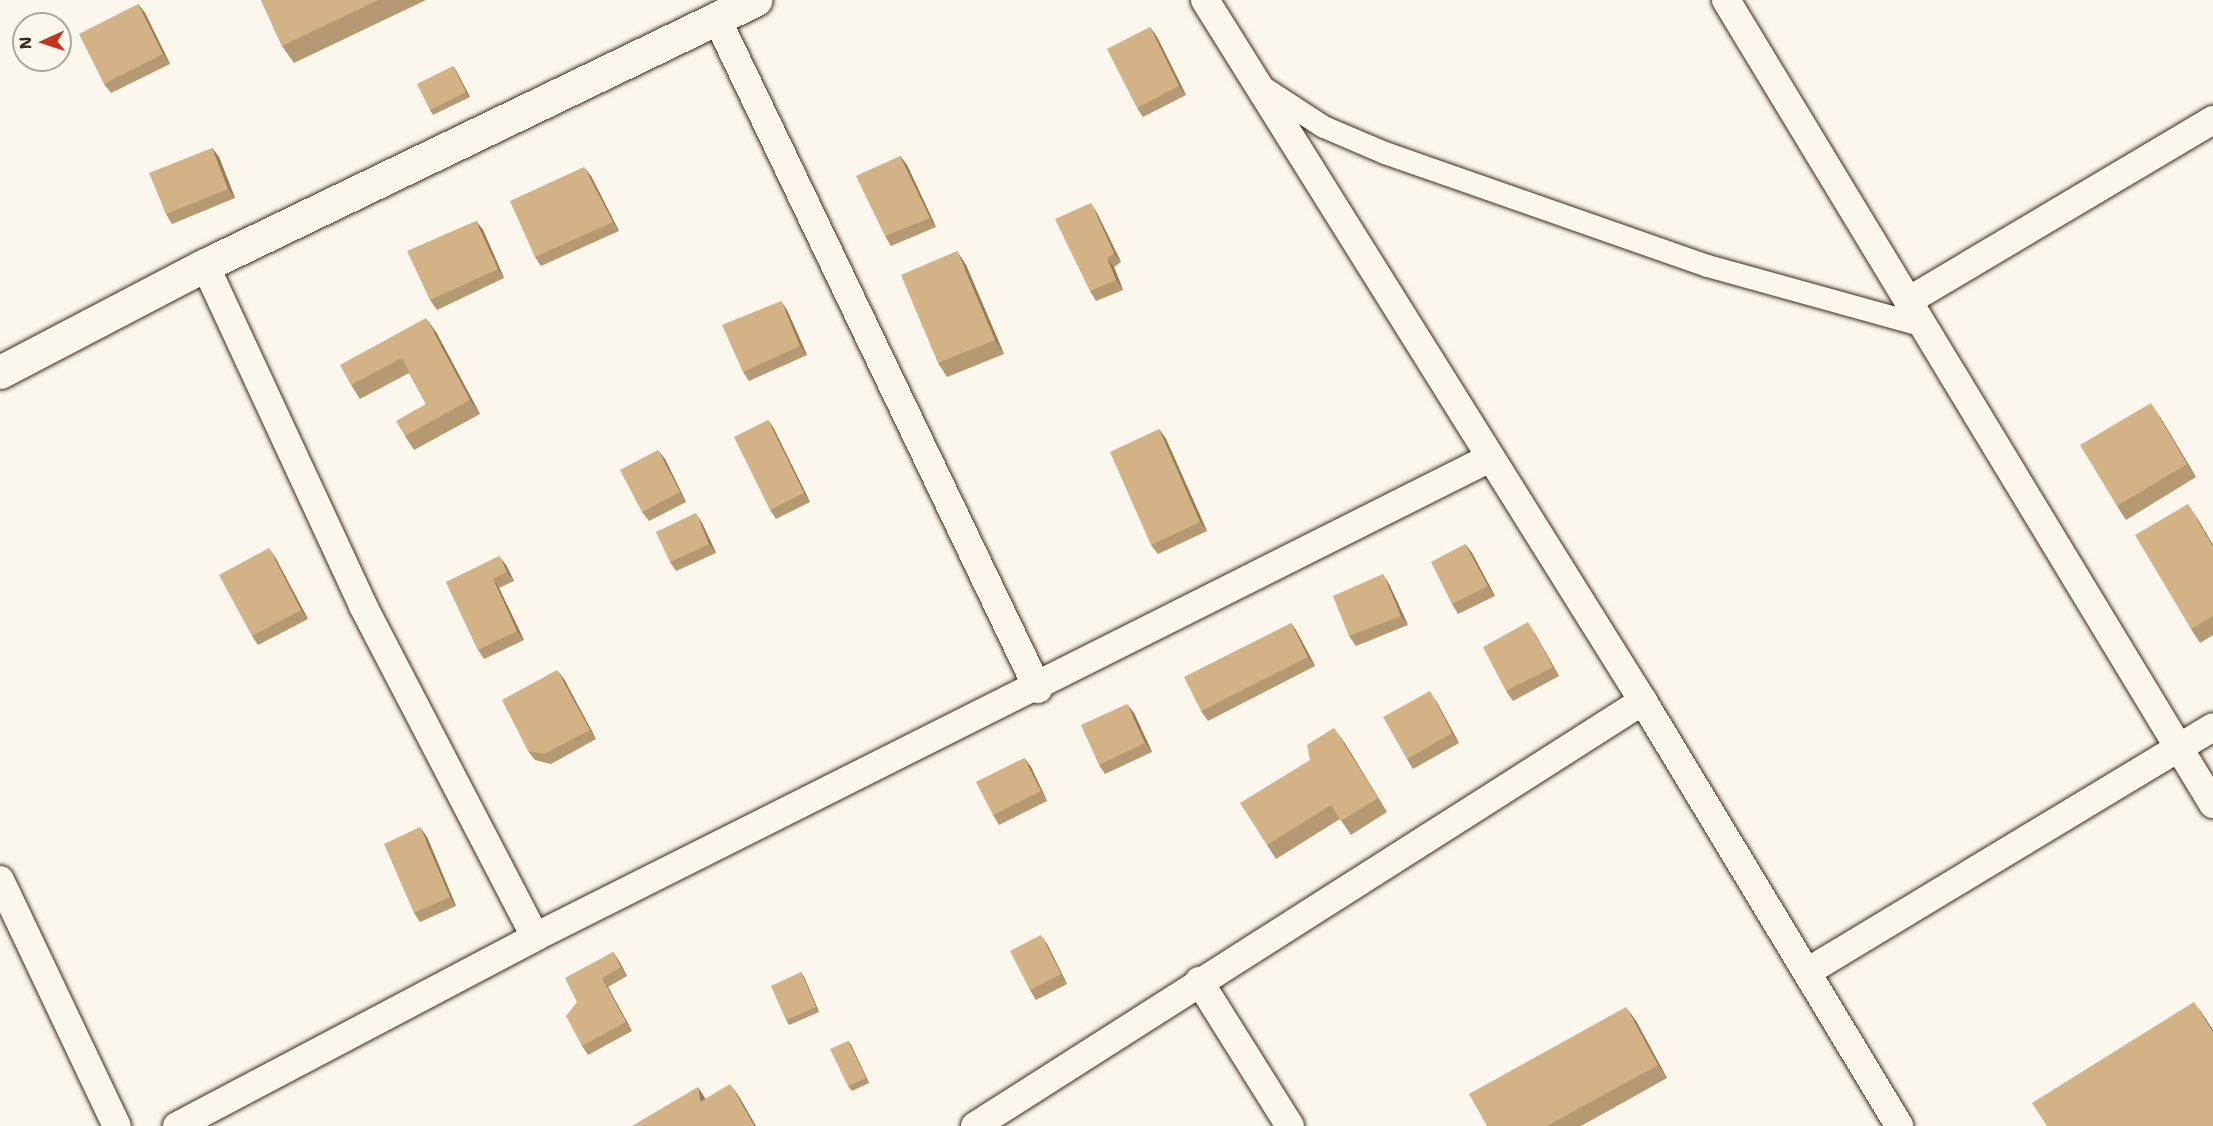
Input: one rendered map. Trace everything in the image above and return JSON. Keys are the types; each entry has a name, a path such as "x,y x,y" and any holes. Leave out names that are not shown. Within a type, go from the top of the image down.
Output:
{"street":[{"path":"0,372 206,265 755,0"},
{"path":"1205,0 1261,86 1643,701 1899,1126"},
{"path":"1726,0 2213,804"},
{"path":"717,19 1038,689"},
{"path":"1261,86 1324,128 1385,153 1708,266 1925,326"},
{"path":"1908,301 2213,120"},
{"path":"206,265 363,606 535,938"},
{"path":"177,1126 535,938 1038,689 1490,458"},
{"path":"975,1126 1199,981 1643,701"},
{"path":"1807,972 2213,727"},
{"path":"0,880 117,1126"},
{"path":"1199,981 1290,1126"}],"building":[{"path":"261,0 378,0 282,46"},
{"path":"138,4 163,54 104,84 79,34"},
{"path":"1150,27 1179,86 1137,108 1107,49"},
{"path":"453,66 466,92 430,110 417,84"},
{"path":"212,148 228,189 166,214 149,173"},
{"path":"900,156 930,218 885,236 856,176"},
{"path":"584,167 613,222 535,257 510,201"},
{"path":"1091,203 1114,253 1107,258 1116,280 1090,291 1055,219"},
{"path":"476,221 498,269 430,300 407,251"},
{"path":"957,251 995,340 938,363 901,275"},
{"path":"781,301 800,346 743,372 722,325"},
{"path":"426,318 470,400 405,436 396,421 426,404 402,358 351,385 340,365"},
{"path":"2151,403 2187,464 2117,506 2080,445"},
{"path":"768,420 804,493 770,510 734,437"},
{"path":"1159,429 1200,522 1151,545 1110,452"},
{"path":"658,450 680,492 642,512 620,470"},
{"path":"2188,504 2213,547 2213,616 2191,629 2135,535"},
{"path":"696,513 709,544 670,562 656,532"},
{"path":"1465,544 1488,586 1452,604 1431,562"},
{"path":"269,548 301,610 252,636 219,575"},
{"path":"499,556 507,572 493,579 517,631 478,650 446,582"},
{"path":"1383,574 1401,616 1349,636 1333,596"},
{"path":"1528,622 1553,667 1506,691 1483,647"},
{"path":"1291,623 1308,657 1201,711 1184,677"},
{"path":"557,670 590,730 544,754 528,751 502,700"},
{"path":"1430,691 1452,733 1407,759 1383,717"},
{"path":"1127,704 1145,743 1099,765 1081,725"},
{"path":"1334,728 1378,798 1341,821 1331,805 1267,845 1240,803 1310,760 1307,745"},
{"path":"1024,758 1041,791 993,815 976,782"},
{"path":"420,827 450,897 414,913 384,844"},
{"path":"1041,935 1061,974 1030,990 1010,951"},
{"path":"613,952 621,967 602,978 626,1022 582,1046 566,1016 577,1002 565,978"},
{"path":"801,972 816,1007 786,1020 771,986"},
{"path":"2194,1002 2213,1033 2213,1126 2047,1126 2032,1103"},
{"path":"1626,1007 1658,1065 1547,1126 1487,1126 1469,1094"},
{"path":"848,1041 866,1078 848,1086 830,1049"},
{"path":"730,1084 754,1126 632,1126 698,1087 700,1102"}]}
